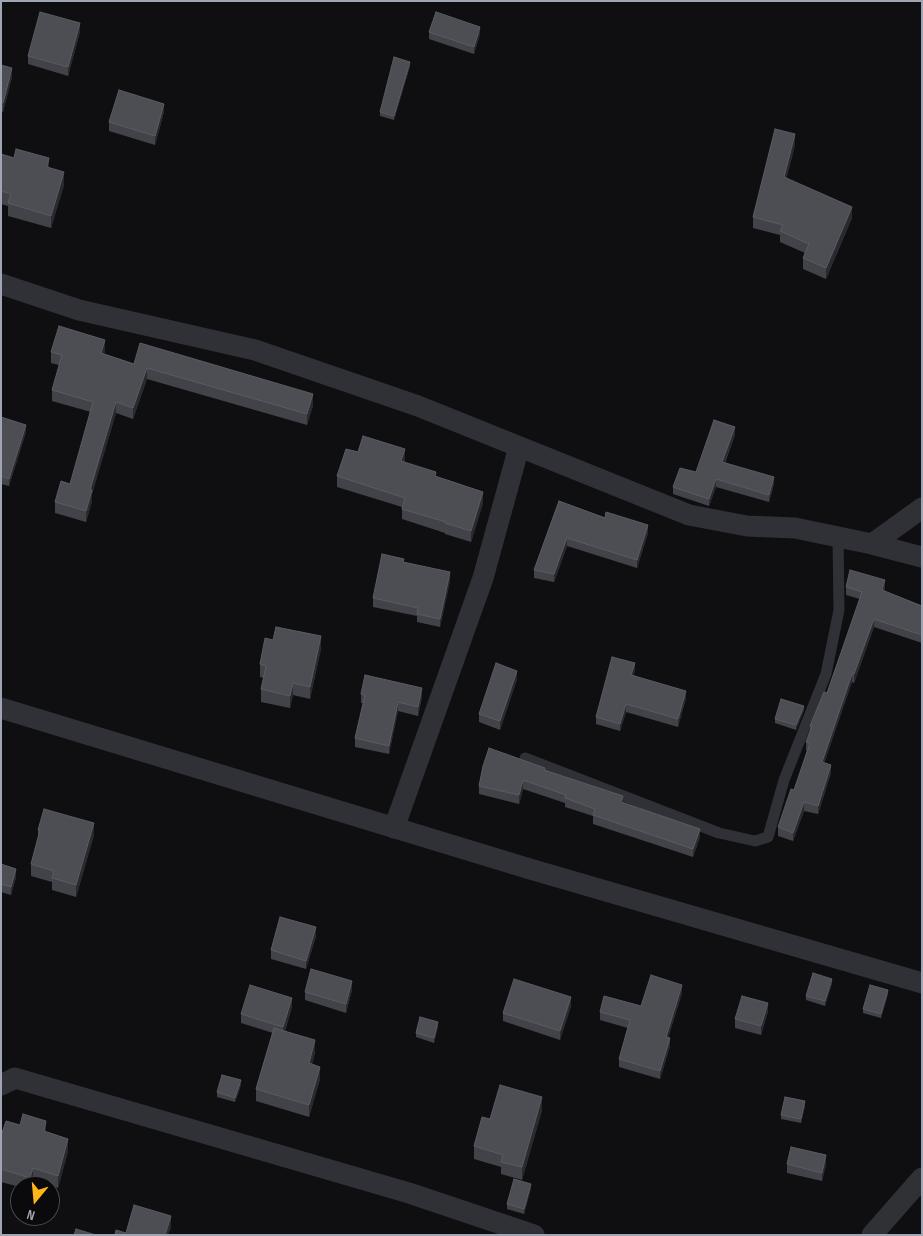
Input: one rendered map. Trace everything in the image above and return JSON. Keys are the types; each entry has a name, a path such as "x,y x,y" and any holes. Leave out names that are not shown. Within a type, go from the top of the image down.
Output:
{"street":[{"path":"1,284 79,310 255,350 418,406 689,515 746,526 795,528 872,544 922,557"},
{"path":"394,828 483,578 519,447"},
{"path":"872,544 922,508"},
{"path":"1,708 530,869 922,983"},
{"path":"1,1085 15,1078 410,1193 534,1235"},
{"path":"872,1235 922,1178"}],"lane":[{"path":"525,758 719,833 756,841 768,837 784,780 826,674 839,610 838,537"}],"building":[{"path":"40,12 80,23 68,67 28,56"},
{"path":"436,12 480,27 474,47 429,32"},
{"path":"394,57 410,62 394,116 380,112"},
{"path":"1,65 12,68 3,103 1,103"},
{"path":"119,90 164,104 155,136 109,122"},
{"path":"775,129 795,134 784,177 852,207 826,268 803,258 809,244 780,231 783,225 753,217"},
{"path":"16,149 49,158 47,167 64,172 51,216 8,203 11,194 1,191 1,154 14,158"},
{"path":"59,326 105,340 101,353 134,364 140,343 313,394 307,414 147,368 133,408 116,402 90,490 92,490 86,511 55,502 61,481 70,484 93,402 52,390 62,355 51,352"},
{"path":"1,417 26,425 9,479 1,476"},
{"path":"714,420 735,427 722,462 774,477 769,495 716,479 709,499 673,487 680,468 696,472"},
{"path":"363,436 405,449 401,461 436,472 435,476 483,492 471,531 402,509 405,498 337,476 346,449 358,452"},
{"path":"559,501 605,518 606,512 648,525 637,560 567,538 554,574 534,570"},
{"path":"382,554 404,559 403,562 450,572 440,619 417,614 418,608 373,598"},
{"path":"850,570 885,580 882,590 922,606 922,635 874,619 854,674 852,674 822,762 831,765 818,806 804,802 793,833 778,827 791,789 794,790 810,743 806,742 812,726 810,726 824,692 827,693 862,592 846,587"},
{"path":"276,627 321,636 310,687 293,683 290,696 261,689 266,666 260,664 265,638 273,640"},
{"path":"612,657 635,663 631,675 686,691 678,719 626,704 620,724 596,717"},
{"path":"496,663 517,671 500,721 479,714"},
{"path":"365,675 422,688 418,707 398,702 389,746 355,738 365,695 361,694"},
{"path":"781,699 804,706 796,725 775,719"},
{"path":"489,748 545,768 544,770 623,796 621,802 700,829 693,849 593,815 595,809 565,798 566,795 523,780 519,795 479,786"},
{"path":"44,809 94,823 76,885 52,878 54,871 31,864"},
{"path":"1,864 16,869 11,887 1,884"},
{"path":"280,917 316,927 306,961 271,950"},
{"path":"311,969 352,981 346,1004 305,992"},
{"path":"813,973 832,979 825,1001 806,996"},
{"path":"651,975 682,985 666,1037 670,1038 660,1071 619,1059 630,1020 600,1012 604,996 641,1006"},
{"path":"514,979 571,997 560,1031 503,1013"},
{"path":"250,985 292,998 283,1027 241,1014"},
{"path":"870,985 888,990 881,1014 863,1009"},
{"path":"742,996 768,1003 761,1026 735,1019"},
{"path":"420,1017 438,1022 434,1038 416,1033"},
{"path":"274,1028 315,1040 309,1063 320,1067 309,1105 256,1089"},
{"path":"222,1075 241,1080 235,1098 217,1092"},
{"path":"500,1085 542,1097 522,1167 501,1162 503,1155 474,1146 482,1117 490,1119"},
{"path":"785,1097 805,1101 801,1119 781,1115"},
{"path":"23,1114 46,1121 44,1131 68,1139 58,1176 33,1168 31,1176 24,1176 1,1169 1,1136 6,1121 20,1125"},
{"path":"791,1147 826,1155 822,1173 787,1164"},
{"path":"514,1179 531,1184 524,1209 507,1204"},
{"path":"134,1205 171,1216 165,1235 115,1235 116,1230 126,1233"},
{"path":"76,1229 96,1235 74,1235"}]}
